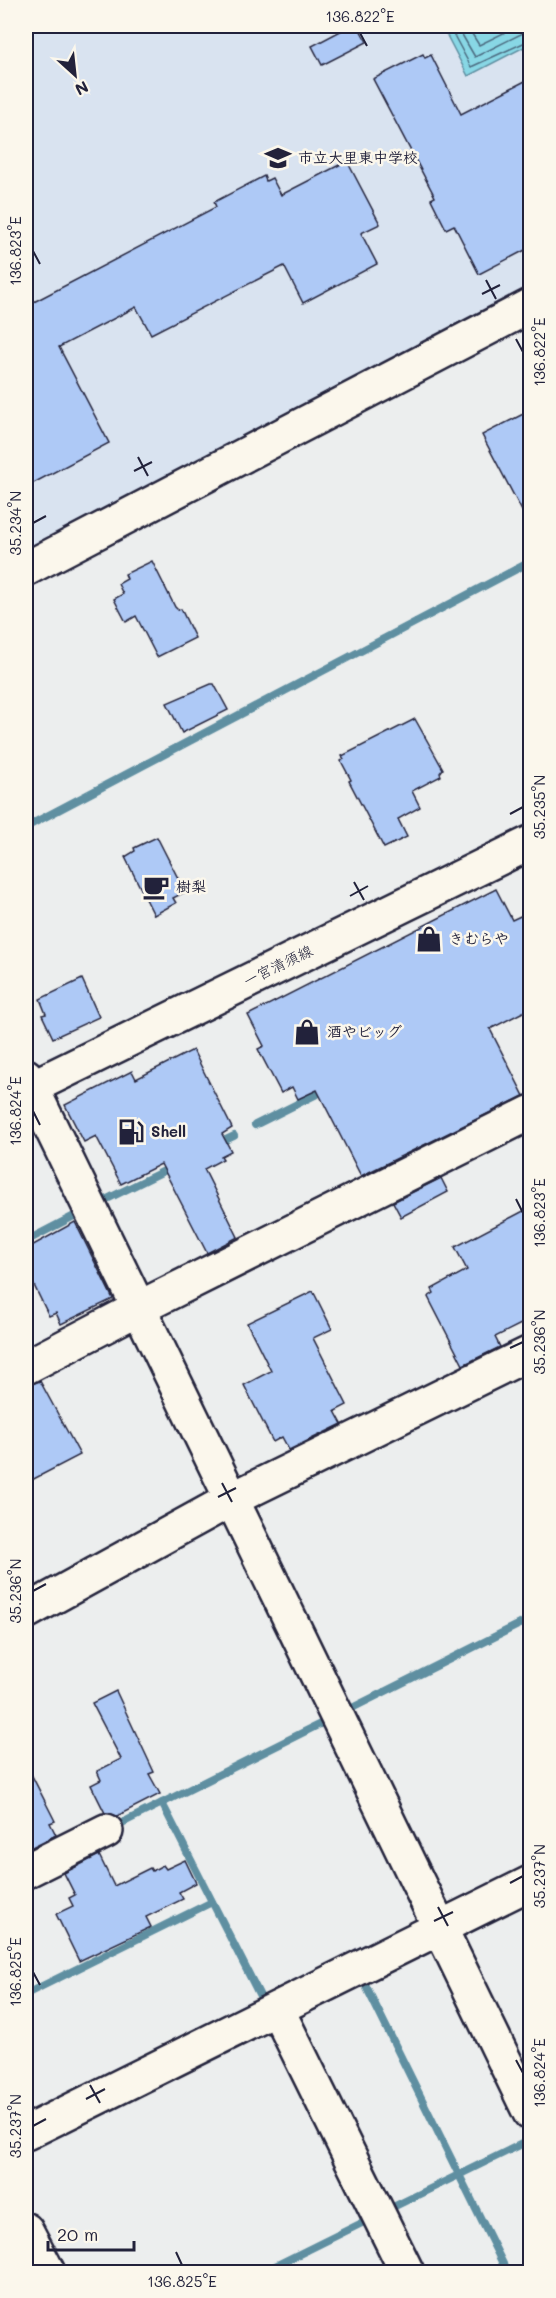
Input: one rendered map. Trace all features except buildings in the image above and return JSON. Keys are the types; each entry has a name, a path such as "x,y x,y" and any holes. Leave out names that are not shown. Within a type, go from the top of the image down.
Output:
{"street":[{"path":"26,569 531,306"},
{"name":"一宮清須線","path":"27,1084 529,847"},
{"path":"27,1084 139,1308 531,2113"},
{"path":"26,1367 139,1308 531,1113"},
{"path":"26,1612 232,1499 531,1353"},
{"path":"26,1871 106,1831"},
{"path":"26,2133 531,1883"},
{"path":"277,2009 407,2272"},
{"path":"26,2230 48,2272"}],"shaded area":[{"name":"市立大里東中学校","path":"26,26 530,26 530,291 26,554"}],"water":[{"path":"442,26 530,26 530,44 468,76"}],"waterway":[{"path":"26,827 530,562"},
{"path":"255,1125 327,1089"},
{"path":"215,1145 234,1136"},
{"path":"99,1203 174,1166"},
{"path":"26,1241 74,1216"},
{"path":"348,1710 530,1619"},
{"path":"112,1828 324,1722"},
{"path":"162,1803 260,1996"},
{"path":"26,1994 212,1902"},
{"path":"363,1980 507,2272"},
{"path":"389,2209 530,2140"},
{"path":"263,2272 372,2218"}],"place":[{"name":"市立大里東中学校","path":"278,158"},
{"name":"樹梨","path":"156,887"},
{"name":"きむらや","path":"429,939"},
{"name":"酒やビッグ","path":"307,1032"},
{"name":"Shell","path":"131,1132"}]}
